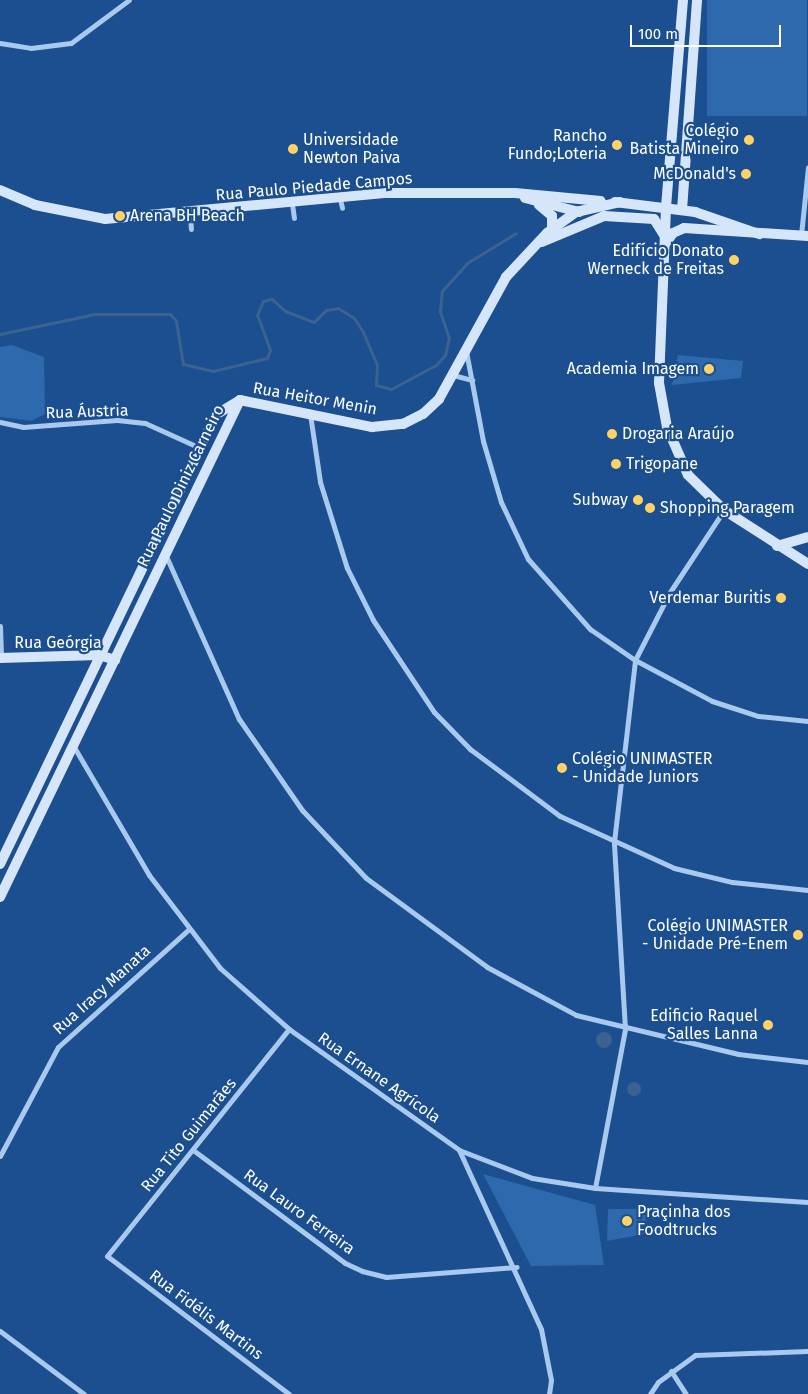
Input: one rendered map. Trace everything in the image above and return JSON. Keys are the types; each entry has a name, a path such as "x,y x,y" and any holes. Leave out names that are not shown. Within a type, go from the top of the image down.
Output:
{"street":[{"path":"0,43 55,45 88,33 129,0"},
{"path":"683,0 666,208 659,382 667,427 688,475 724,510 776,546 808,564"},
{"path":"682,210 697,0"},
{"path":"665,244 673,233 684,228 759,234 805,235 808,166"},
{"name":"Rua Paulo Piedade Campos","path":"0,190 36,204 105,219 292,204 341,203 387,194 515,194 620,202 682,210 759,234"},
{"name":"Rua Paulo Piedade Campos","path":"515,194 537,203 604,216"},
{"name":"Rua Heitor Menin","path":"240,400 372,427 403,424 439,399 506,277 536,245 552,229 576,212 620,202"},
{"path":"537,203 552,216 552,229"},
{"path":"292,204 294,218"},
{"path":"190,212 191,229"},
{"name":"Rua Heitor Menin","path":"536,245 604,216 654,219 662,227 665,244"},
{"path":"466,350 474,383 483,441 499,493 528,559 590,629 635,660 712,701 758,716 808,721"},
{"path":"453,375 464,374 474,383"},
{"name":"Rua Paulo Diniz Carneiro","path":"0,864 99,655 217,414 240,400"},
{"name":"Rua Paulo Diniz Carneiro","path":"0,897 72,745 115,660 164,553 240,400"},
{"path":"310,414 320,482 347,568 372,620 434,712 470,749 540,803 614,842 674,868 732,882 808,890"},
{"name":"Rua Áustria","path":"0,422 23,426 117,420 144,423 200,448"},
{"path":"596,1188 624,1028 614,842 635,660 670,592 724,510"},
{"path":"776,546 808,537"},
{"path":"164,553 239,719 302,810 366,878 487,966 576,1015 738,1054 808,1062"},
{"path":"0,626 0,658"},
{"name":"Rua Geórgia","path":"0,658 99,655 115,660"},
{"name":"Rua Ernane Agrícola","path":"72,745 188,930 220,968 290,1030 459,1150 532,1178 596,1188 808,1202"},
{"name":"Rua Iracy Manata","path":"0,1156 58,1047 188,930"},
{"name":"Rua Tito Guimarães","path":"107,1256 290,1030"},
{"name":"Rua Lauro Ferreira","path":"193,1150 345,1263 362,1271 386,1277 516,1267"},
{"path":"459,1150 516,1267 541,1329 551,1380 549,1394"},
{"name":"Rua Fidélis Martins","path":"107,1256 289,1394"},
{"path":"0,1331 84,1394"},
{"path":"650,1394 671,1371 695,1355 808,1351"},
{"path":"671,1371 686,1394"}],"shaded area":[{"path":"707,0 807,0 807,116 707,116"},
{"path":"12,345 44,357 45,414 31,421 0,417 0,347"},
{"name":"Academia Imagem","path":"678,355 743,361 741,378 672,385"},
{"path":"604,1032 610,1034 612,1040 610,1046 604,1048 598,1046 596,1040 598,1034"},
{"path":"631,1082 637,1082 641,1089 637,1096 631,1096 627,1092 627,1086"},
{"path":"483,1174 595,1205 604,1265 531,1266"},
{"name":"Praçinha dos Foodtrucks","path":"608,1209 648,1209 645,1234 607,1241"}],"waterway":[{"path":"0,334 95,314 170,314 176,321 183,364 213,371 267,358 270,350 257,315 263,301 272,299 285,311 314,322 326,310 338,308 354,318 363,332 377,365 376,385 391,389 436,365 445,355 449,338 440,312 442,291 467,263 516,233"}],"place":[{"name":"Colégio Batista Mineiro","path":"749,140"},
{"name":"Rancho Fundo;Loteria","path":"617,145"},
{"name":"Universidade Newton Paiva","path":"293,149"},
{"name":"McDonald's","path":"746,174"},
{"name":"Arena BH Beach","path":"120,216"},
{"name":"Edifício Donato Werneck de Freitas","path":"734,260"},
{"name":"Academia Imagem","path":"709,369"},
{"name":"Drogaria Araújo","path":"612,434"},
{"name":"Trigopane","path":"616,464"},
{"name":"Subway","path":"638,500"},
{"name":"Shopping Paragem","path":"650,508"},
{"name":"Verdemar Buritis","path":"781,598"},
{"name":"Colégio UNIMASTER - Unidade Juniors","path":"562,768"},
{"name":"Colégio UNIMASTER - Unidade Pré-Enem","path":"798,935"},
{"name":"Edificio Raquel Salles Lanna","path":"768,1025"},
{"name":"Praçinha dos Foodtrucks","path":"627,1221"}]}
